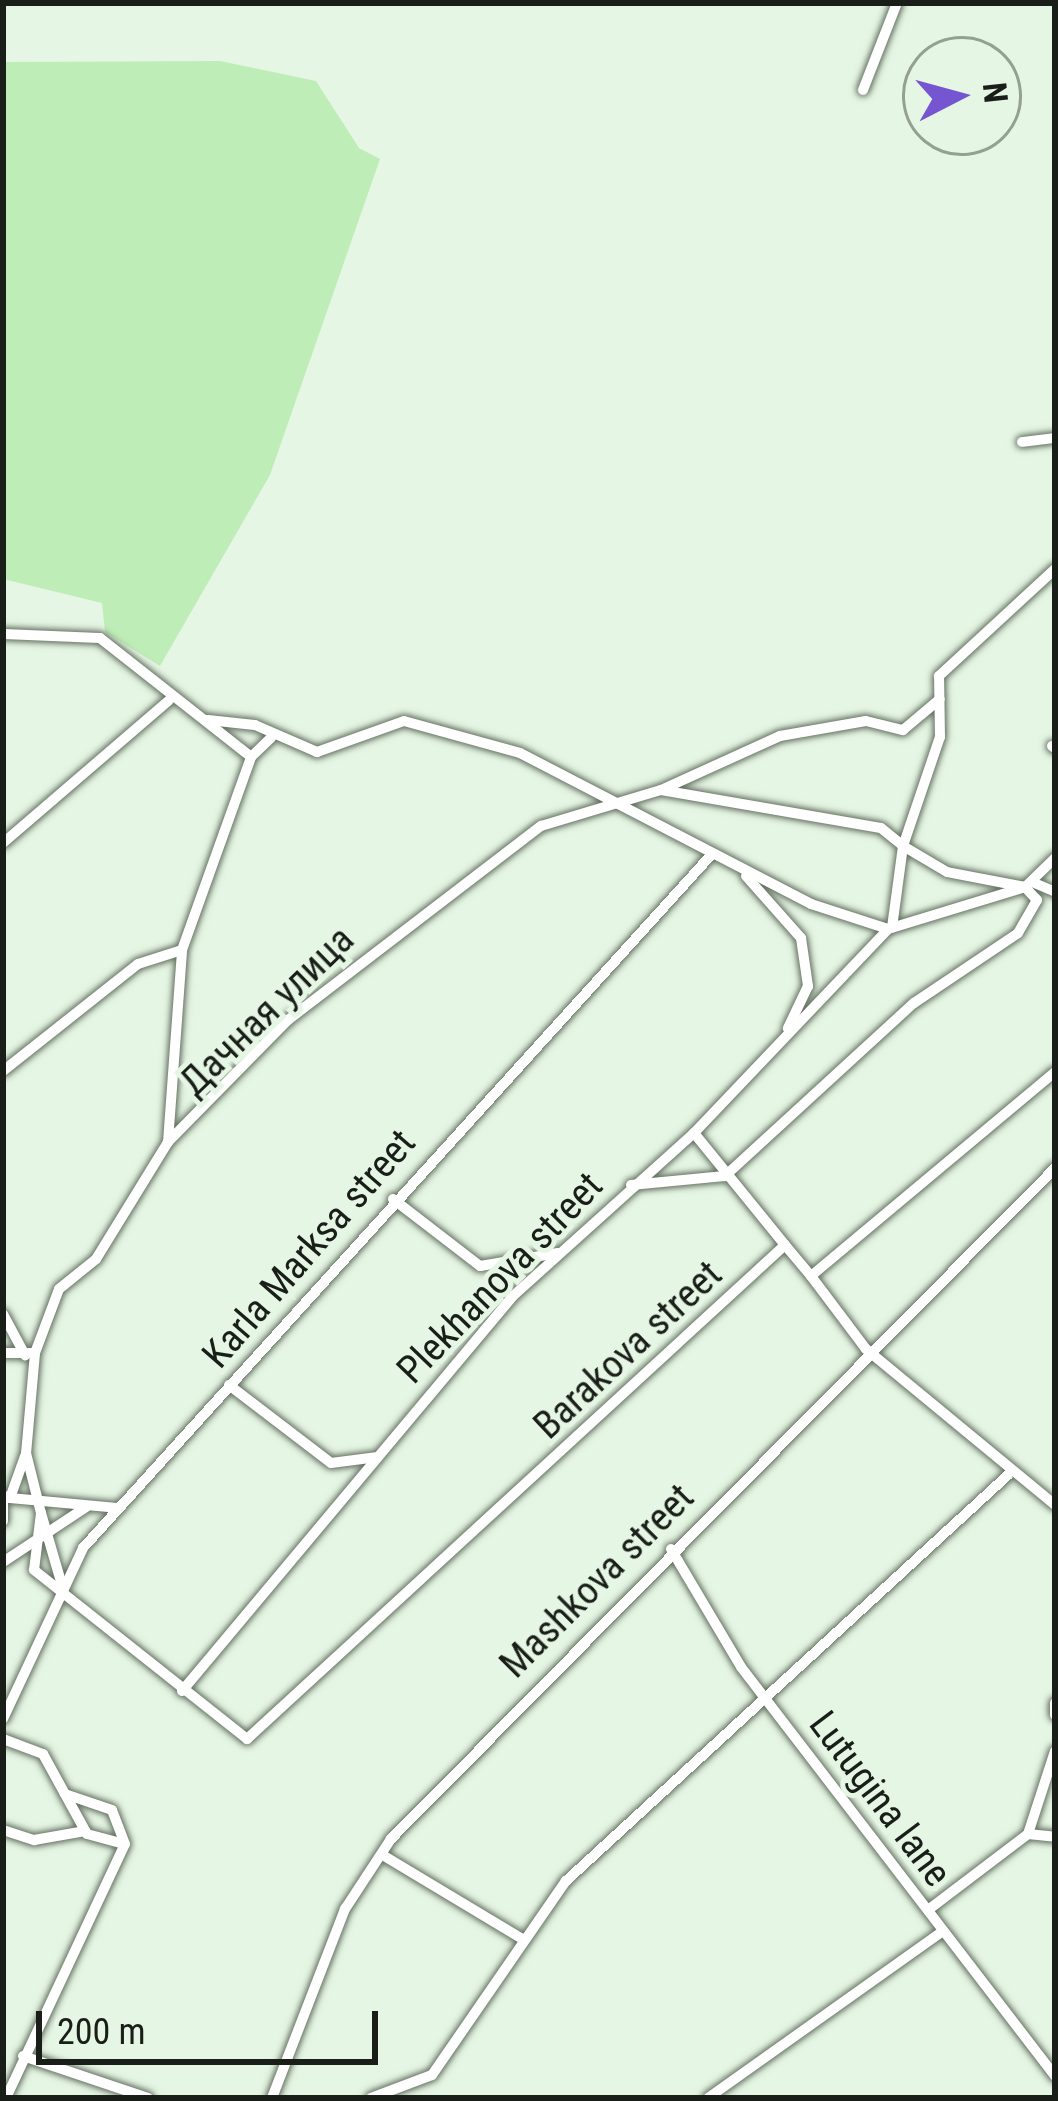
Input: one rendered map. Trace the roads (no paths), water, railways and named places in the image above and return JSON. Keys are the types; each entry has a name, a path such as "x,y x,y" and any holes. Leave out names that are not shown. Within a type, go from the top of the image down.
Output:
{"street":[{"path":"862,90 897,3"},
{"path":"1022,442 1055,438"},
{"path":"890,928 903,847 929,769 939,676 1055,569"},
{"path":"3,634 100,638 169,700 208,720 317,752 404,721 520,753 576,791 628,806 739,869 890,928 1029,885 1055,858"},
{"name":"Дачная улица","path":"34,1570 32,1545 40,1513 26,1453 30,1354 59,1288 96,1259 168,1142 368,950 541,826 628,806 780,736 866,722 903,730 940,699"},
{"path":"3,843 169,700"},
{"path":"208,720 251,757"},
{"path":"168,1142 182,950 251,757 271,738"},
{"path":"661,790 881,828 903,847 947,872 1055,892"},
{"name":"Karla Marksa street","path":"3,1718 58,1587 117,1508 393,1199 712,854"},
{"path":"739,869 789,920 807,960 808,986 780,1043"},
{"path":"631,1185 725,1176 914,1003 1018,933 1036,900 1029,885"},
{"name":"Plekhanova street","path":"182,1691 378,1456 561,1252 694,1133 890,928"},
{"path":"3,1071 120,976 182,950"},
{"path":"812,1276 1055,1072"},
{"path":"694,1133 866,1349 1008,1475 1055,1505"},
{"name":"Mashkova street","path":"272,2098 345,1909 386,1857 391,1839 866,1349 1055,1168"},
{"path":"393,1199 480,1266 561,1252"},
{"name":"Barakova street","path":"182,1691 247,1739 785,1245"},
{"path":"3,1314 30,1354"},
{"path":"3,1353 30,1354"},
{"path":"229,1385 331,1463 378,1456"},
{"path":"3,1521 7,1496 26,1453"},
{"path":"371,2098 432,2075 566,1881 1008,1475"},
{"path":"7,1496 39,1494 86,1507 117,1508"},
{"path":"9,1560 86,1507"},
{"path":"40,1513 50,1531 58,1587"},
{"name":"Lutugina lane","path":"671,1549 766,1701 1055,2076"},
{"path":"3,1550 9,1560 58,1587 182,1691"},
{"path":"3,1685 14,1695"},
{"path":"1055,1703 1055,1715"},
{"path":"3,1739 43,1754 86,1831"},
{"path":"928,1910 1028,1834 1055,1751"},
{"path":"6,2098 125,1844 117,1814 65,1794"},
{"path":"3,1830 34,1840 86,1831 125,1844"},
{"path":"1028,1834 1055,1837"},
{"path":"386,1857 524,1940"},
{"path":"708,2098 942,1932"},
{"path":"22,2056 148,2098"}]}
